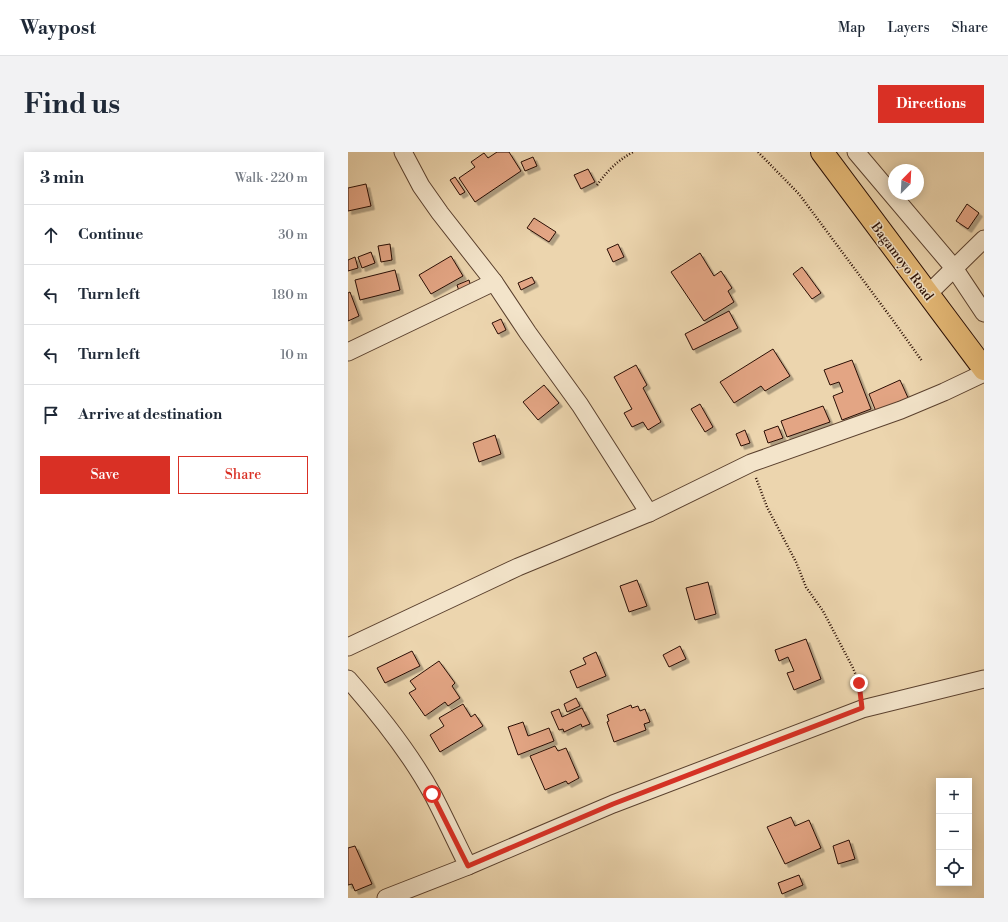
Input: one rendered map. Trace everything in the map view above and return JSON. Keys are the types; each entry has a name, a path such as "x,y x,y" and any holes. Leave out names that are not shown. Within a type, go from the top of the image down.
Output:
{"highway":[{"name":"Bagamoyo Road","path":"822,152 984,369"}],"street":[{"path":"403,152 422,186 440,213 494,282 528,333 580,405 648,513"},
{"path":"856,152 954,268 984,314"},
{"path":"928,294 984,239"},
{"path":"348,352 494,282"},
{"path":"348,647 518,567 648,513 751,463 902,410 984,373"},
{"path":"348,679 407,753 432,794 468,866"},
{"path":"386,898 468,866 613,804 862,708 984,679"}],"path":[{"path":"597,185 608,170 633,152"},
{"path":"758,152 799,194 922,361"},
{"path":"751,463 767,507 796,562 806,587 823,611 853,668 859,683 862,708"}],"building":[{"path":"497,152 509,152 521,171 475,202 459,178 475,167 471,162 484,153 488,158"},
{"path":"533,157 537,166 525,171 521,162"},
{"path":"588,169 595,182 581,189 574,175"},
{"path":"455,177 465,192 460,195 450,180"},
{"path":"366,184 371,206 348,211 348,188"},
{"path":"967,204 979,213 968,229 956,221"},
{"path":"534,218 556,232 549,242 527,228"},
{"path":"390,244 392,260 381,262 378,246"},
{"path":"618,244 624,257 613,262 607,249"},
{"path":"371,252 375,263 362,268 358,257"},
{"path":"700,253 714,276 721,271 732,288 728,291 734,302 704,321 671,272"},
{"path":"451,256 463,276 431,294 419,275"},
{"path":"355,257 358,268 348,271 348,260"},
{"path":"802,267 821,293 812,299 793,274"},
{"path":"395,270 400,290 360,300 355,280"},
{"path":"532,277 535,283 521,290 518,283"},
{"path":"469,280 471,287 459,291 457,285"},
{"path":"350,292 359,316 348,321 348,293"},
{"path":"729,311 738,328 693,350 685,334"},
{"path":"501,319 506,330 498,334 492,323"},
{"path":"773,349 790,376 765,391 761,386 734,403 720,382"},
{"path":"852,360 871,409 842,420 833,396 843,392 839,382 830,385 824,370"},
{"path":"636,365 647,385 643,388 661,422 648,430 643,422 632,427 624,413 632,409 614,377"},
{"path":"900,380 909,400 877,414 869,394"},
{"path":"544,385 559,403 538,420 523,402"},
{"path":"700,404 713,427 705,432 691,409"},
{"path":"823,406 830,422 787,437 781,421"},
{"path":"778,426 783,438 768,443 764,431"},
{"path":"745,430 750,443 741,446 736,434"},
{"path":"495,435 501,454 479,462 473,443"},
{"path":"637,580 647,606 629,612 620,586"},
{"path":"708,582 716,614 695,620 686,588"},
{"path":"806,639 821,679 794,690 787,673 794,671 788,657 779,661 775,650"},
{"path":"680,646 686,659 669,667 663,655"},
{"path":"412,651 420,666 385,683 377,668"},
{"path":"596,652 606,676 577,688 570,671 586,664 583,658"},
{"path":"439,661 455,683 452,686 460,698 448,706 445,702 425,716 409,693 416,689 410,681"},
{"path":"576,698 580,706 567,712 564,704"},
{"path":"463,704 471,717 475,714 483,726 440,752 430,735 444,726 439,718"},
{"path":"631,705 632,708 638,706 640,711 645,709 650,722 644,724 646,730 614,742 607,722 609,721 607,715"},
{"path":"582,708 590,724 582,727 581,724 564,732 563,729 559,730 551,712 559,709 562,717"},
{"path":"523,722 528,736 549,728 554,741 518,755 508,727"},
{"path":"555,746 558,751 566,748 579,778 568,784 566,781 545,790 530,756"},
{"path":"791,817 795,826 809,820 821,848 785,864 767,827"},
{"path":"849,840 855,859 838,864 833,846"},
{"path":"355,846 372,884 355,891 352,884 348,885 348,848"},
{"path":"799,875 803,885 782,894 778,883"}],"route":[{"path":"432,794 468,866 613,804 862,708 859,683"}]}
